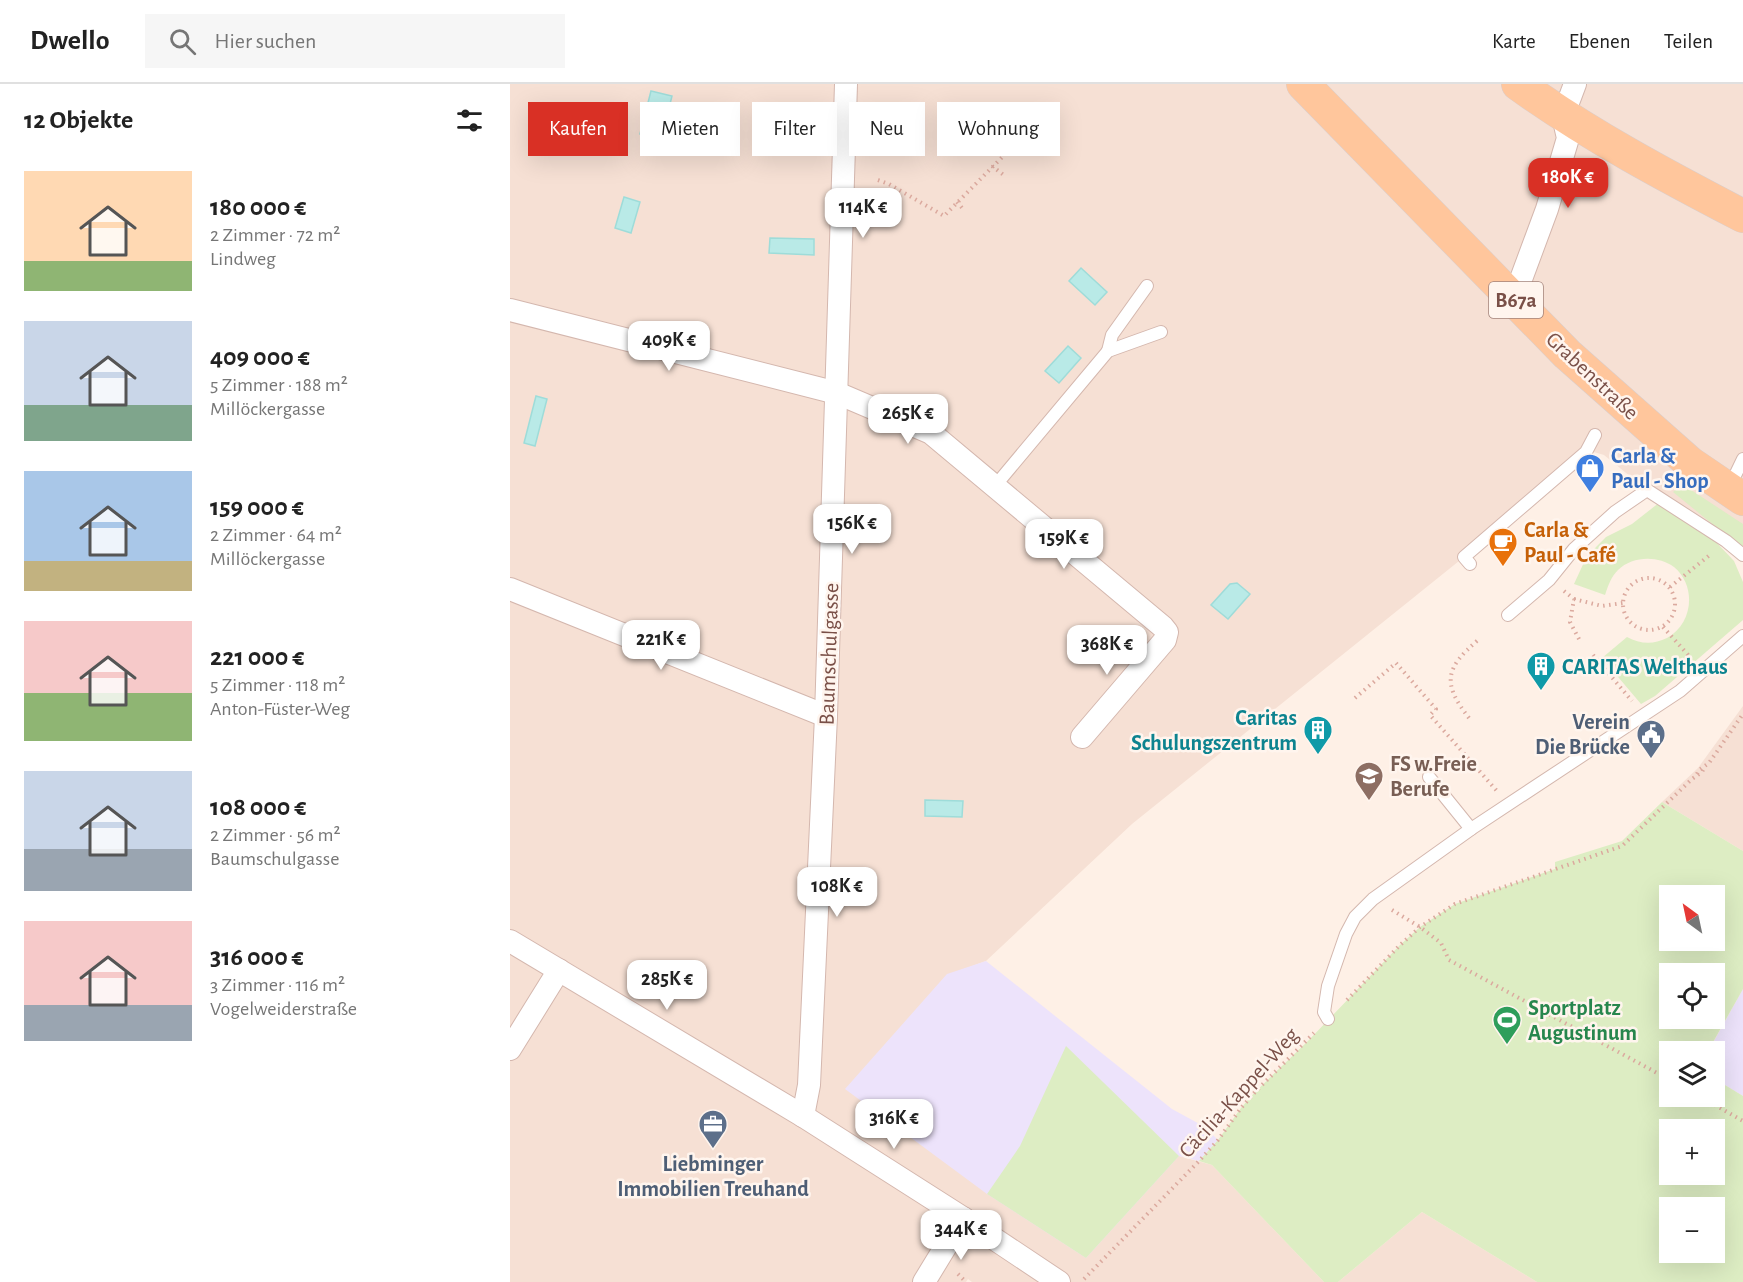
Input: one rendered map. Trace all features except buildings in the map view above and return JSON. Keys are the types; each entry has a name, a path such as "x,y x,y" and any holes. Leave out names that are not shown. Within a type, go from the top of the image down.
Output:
{"main road":[{"name":"Grabenstraße","path":"1303,84 1585,369 1690,464 1736,495"},
{"path":"1518,84 1563,116 1683,185 1743,216"}],"street":[{"name":"Baumschulgasse","path":"803,1116 809,1085 826,716 846,84"},
{"path":"1514,298 1547,209 1568,138 1563,116 1575,84"},
{"path":"510,310 837,393 931,433 1167,632 1165,640 1082,737"},
{"path":"510,589 826,716"},
{"path":"510,941 803,1116 1059,1282"},
{"path":"510,1049 559,970"},
{"path":"924,1282 963,1218"}],"lane":[{"path":"995,486 1108,351 1112,334 1148,286"},
{"path":"1108,351 1161,332"},
{"path":"1470,564 1464,557 1586,452 1595,435"},
{"path":"1736,495 1743,459"},
{"path":"1508,615 1549,580 1574,549 1615,512 1647,490 1726,541 1743,555"},
{"path":"1328,1019 1324,1012 1328,986 1346,934 1355,917 1373,899 1508,804 1680,691 1743,636"},
{"path":"1429,777 1472,829"}],"path":[{"path":"878,180 944,216 1002,156"},
{"path":"992,166 1005,176"},
{"path":"957,202 963,209"},
{"path":"1670,587 1726,541"},
{"path":"1647,578 1659,580 1670,587 1676,601 1674,616 1663,627 1650,631 1636,627 1626,617 1623,603 1627,591 1635,582 1647,578"},
{"path":"1549,580 1574,600 1602,606 1623,603"},
{"path":"1574,600 1570,622 1580,641"},
{"path":"1663,627 1703,672"},
{"path":"1469,718 1454,695 1450,681 1453,666 1459,656 1478,640"},
{"path":"1593,656 1644,716"},
{"path":"1354,698 1396,663 1436,709 1430,715 1508,804"},
{"name":"Cäcilia-Kappel-Weg","path":"1082,1282 1199,1161 1218,1140 1240,1108 1420,927 1455,904 1622,846 1697,774 1702,772 1743,714"},
{"path":"1373,899 1420,927 1441,943 1449,960 1659,1074"},
{"path":"1718,1107 1743,1121"},
{"path":"958,1274 966,1282"}],"shaded area":[{"path":"510,84 1743,84 1743,555 1647,490 1604,455 1587,450 1464,557 1132,824 986,961 947,975 1179,1156 1212,1165 1324,1282 972,1282 968,1279 966,1282 510,1282"},
{"path":"1743,706 1743,851 1662,802 1698,768"},
{"path":"986,961 1172,1109 1205,1127 1218,1140 1199,1161 1179,1156 1086,1258 987,1194 845,1089 947,974"},
{"path":"1743,989 1743,1096 1725,1085 1725,1041 1714,1041 1721,1029 1725,1029 1725,1021"},
{"path":"1422,1212 1537,1282 1338,1282"}],"green space":[{"path":"1682,484 1743,524 1743,549 1673,492"},
{"path":"1660,502 1689,525 1714,540 1734,561 1743,582 1743,620 1655,696 1641,704 1602,658 1627,637 1652,643 1676,632 1687,614 1689,604 1689,594 1681,575 1668,563 1645,559 1630,562 1618,570 1605,595 1574,584 1586,558 1606,537 1632,524"},
{"name":"Sportplatz Augustinum","path":"1662,802 1743,851 1743,989 1725,1021 1725,963 1659,963 1659,1029 1720,1029 1714,1041 1659,1041 1659,1107 1725,1107 1725,1085 1743,1096 1743,1282 1537,1282 1422,1212 1338,1282 1324,1282 1212,1165 1199,1161 1255,1092 1420,927 1455,904 1555,869 1555,862 1622,841"},
{"path":"1066,1046 1179,1156 1086,1258 987,1194 1020,1146"}],"water":[{"path":"651,91 672,96 670,102 648,102"},
{"path":"624,197 640,202 631,233 615,228"},
{"path":"770,238 814,239 814,255 769,253"},
{"path":"1081,268 1107,292 1095,305 1069,281"},
{"path":"1068,346 1081,358 1059,383 1045,371"},
{"path":"536,396 547,399 535,446 524,443"},
{"path":"1237,583 1250,594 1228,619 1211,605 1230,584"},
{"path":"925,800 963,801 962,817 925,816"}],"place":[{"name":"Carla & Paul - Shop","path":"1590,494"},
{"name":"Carla & Paul - Café","path":"1503,568"},
{"name":"CARITAS Welthaus","path":"1541,692"},
{"name":"Caritas Schulungszentrum","path":"1318,756"},
{"name":"Verein Die Brücke","path":"1651,760"},
{"name":"FS w.Freie Berufe","path":"1369,802"},
{"name":"Sportplatz Augustinum","path":"1507,1046"},
{"name":"Liebminger Immobilien Treuhand","path":"713,1150"}]}
